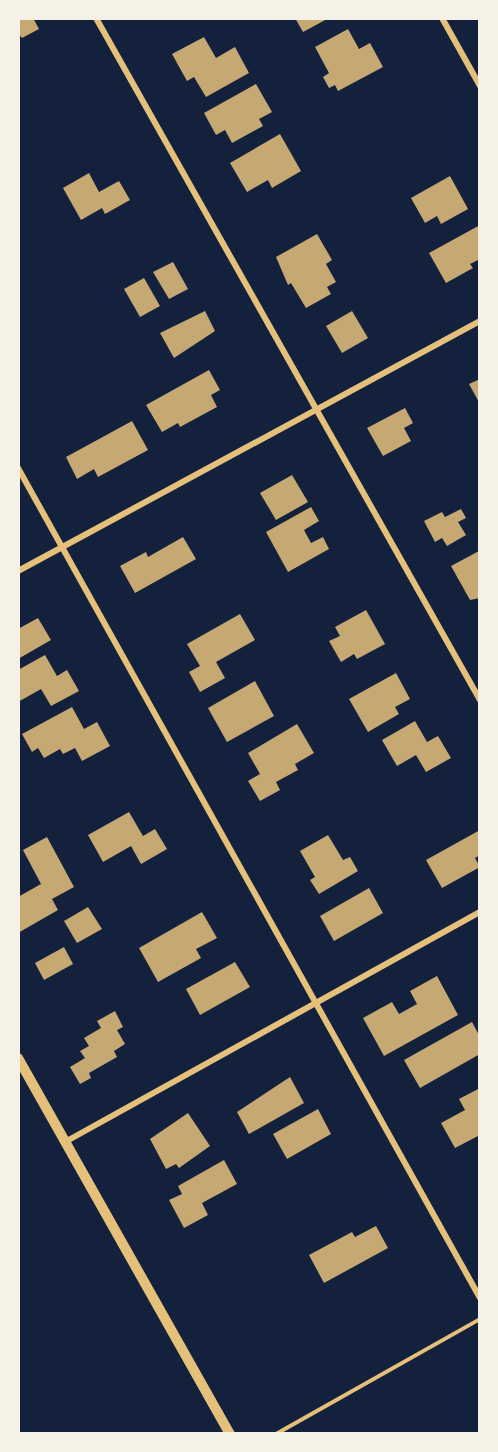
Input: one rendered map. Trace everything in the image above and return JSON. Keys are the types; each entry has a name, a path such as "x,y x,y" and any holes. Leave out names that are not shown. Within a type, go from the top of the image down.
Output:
{"street":[{"path":"96,18 480,700"},
{"path":"442,18 480,86"},
{"path":"18,571 480,321"},
{"path":"18,468 318,1001 480,1298"},
{"path":"65,1142 480,912"},
{"path":"18,1058 230,1434"}],"path":[{"path":"276,1434 480,1319"}],"building":[{"path":"18,18 33,18 39,29 22,38 18,33"},
{"path":"295,18 329,18 303,32"},
{"path":"348,29 359,49 370,43 383,67 338,91 335,85 329,88 323,77 329,73 315,47"},
{"path":"204,37 216,58 235,47 249,73 206,97 194,77 187,81 172,54"},
{"path":"256,84 272,112 259,119 263,126 232,143 225,130 216,135 204,113"},
{"path":"280,134 301,171 272,188 268,180 247,192 230,163"},
{"path":"89,173 99,192 119,181 130,200 105,214 102,208 81,220 63,188"},
{"path":"450,176 468,209 441,224 437,216 425,223 411,198"},
{"path":"480,225 480,259 470,264 473,268 446,283 429,253"},
{"path":"317,234 332,260 326,264 336,282 327,287 331,294 306,308 291,283 288,285 276,257"},
{"path":"173,262 188,289 169,299 153,272"},
{"path":"144,278 160,306 140,317 124,289"},
{"path":"205,311 215,331 174,358 160,333"},
{"path":"352,311 368,338 342,353 326,326"},
{"path":"209,370 220,390 211,395 217,407 180,427 178,423 162,432 146,405"},
{"path":"480,379 480,404 469,384"},
{"path":"405,408 413,423 404,428 411,441 383,456 367,428"},
{"path":"132,421 148,450 98,477 94,469 77,479 66,457"},
{"path":"292,475 308,502 276,520 260,493"},
{"path":"311,507 319,521 304,530 311,543 323,537 329,549 288,572 266,532"},
{"path":"461,509 466,518 458,522 466,535 447,546 442,538 435,542 424,521 442,512 445,517"},
{"path":"183,537 196,559 135,593 120,566 146,552 148,557"},
{"path":"479,551 480,598 470,600 451,566"},
{"path":"366,610 385,644 357,659 354,654 341,662 329,641 340,636 335,627"},
{"path":"240,614 255,640 216,662 225,678 200,692 189,672 200,666 187,644"},
{"path":"38,618 51,640 18,659 18,629"},
{"path":"45,655 57,676 67,670 79,691 51,706 41,689 18,702 18,670"},
{"path":"396,673 410,699 395,707 399,714 368,732 349,699"},
{"path":"255,681 274,716 227,742 208,708"},
{"path":"72,707 84,729 97,722 110,746 82,761 75,748 63,754 60,749 44,758 38,748 32,752 22,734"},
{"path":"415,721 427,742 438,736 451,758 426,772 416,755 397,766 382,740"},
{"path":"297,724 314,753 295,764 298,770 276,782 280,790 260,801 248,781 260,774 248,753"},
{"path":"129,812 143,836 155,829 167,849 141,864 131,846 103,862 88,835"},
{"path":"480,830 480,855 475,858 480,867 442,888 426,860"},
{"path":"328,835 343,860 350,857 358,871 319,894 310,880 315,877 300,851"},
{"path":"47,837 74,887 52,899 58,910 18,933 18,897 41,884 23,850"},
{"path":"369,888 383,913 334,941 320,916"},
{"path":"88,907 102,929 77,943 64,921"},
{"path":"202,912 217,938 196,949 201,958 158,982 139,948"},
{"path":"64,947 73,964 44,980 35,963"},
{"path":"235,962 250,987 200,1015 186,989"},
{"path":"437,976 458,1015 384,1056 363,1018 392,1002 399,1014 417,1004 410,991"},
{"path":"115,1011 123,1027 117,1030 125,1044 114,1051 117,1057 89,1073 91,1078 80,1084 70,1067 85,1058 80,1051 89,1046 84,1038 101,1028 97,1021"},
{"path":"472,1022 480,1037 480,1054 420,1088 404,1060"},
{"path":"290,1077 304,1103 249,1134 237,1112"},
{"path":"478,1089 480,1135 455,1148 441,1123 465,1110 459,1099"},
{"path":"318,1109 331,1134 287,1159 273,1134"},
{"path":"188,1113 210,1146 179,1168 176,1164 166,1169 150,1139"},
{"path":"224,1160 237,1184 202,1203 208,1215 184,1228 169,1200 182,1194 178,1186"},
{"path":"376,1226 388,1248 324,1283 309,1255 352,1232 355,1237"}]}
